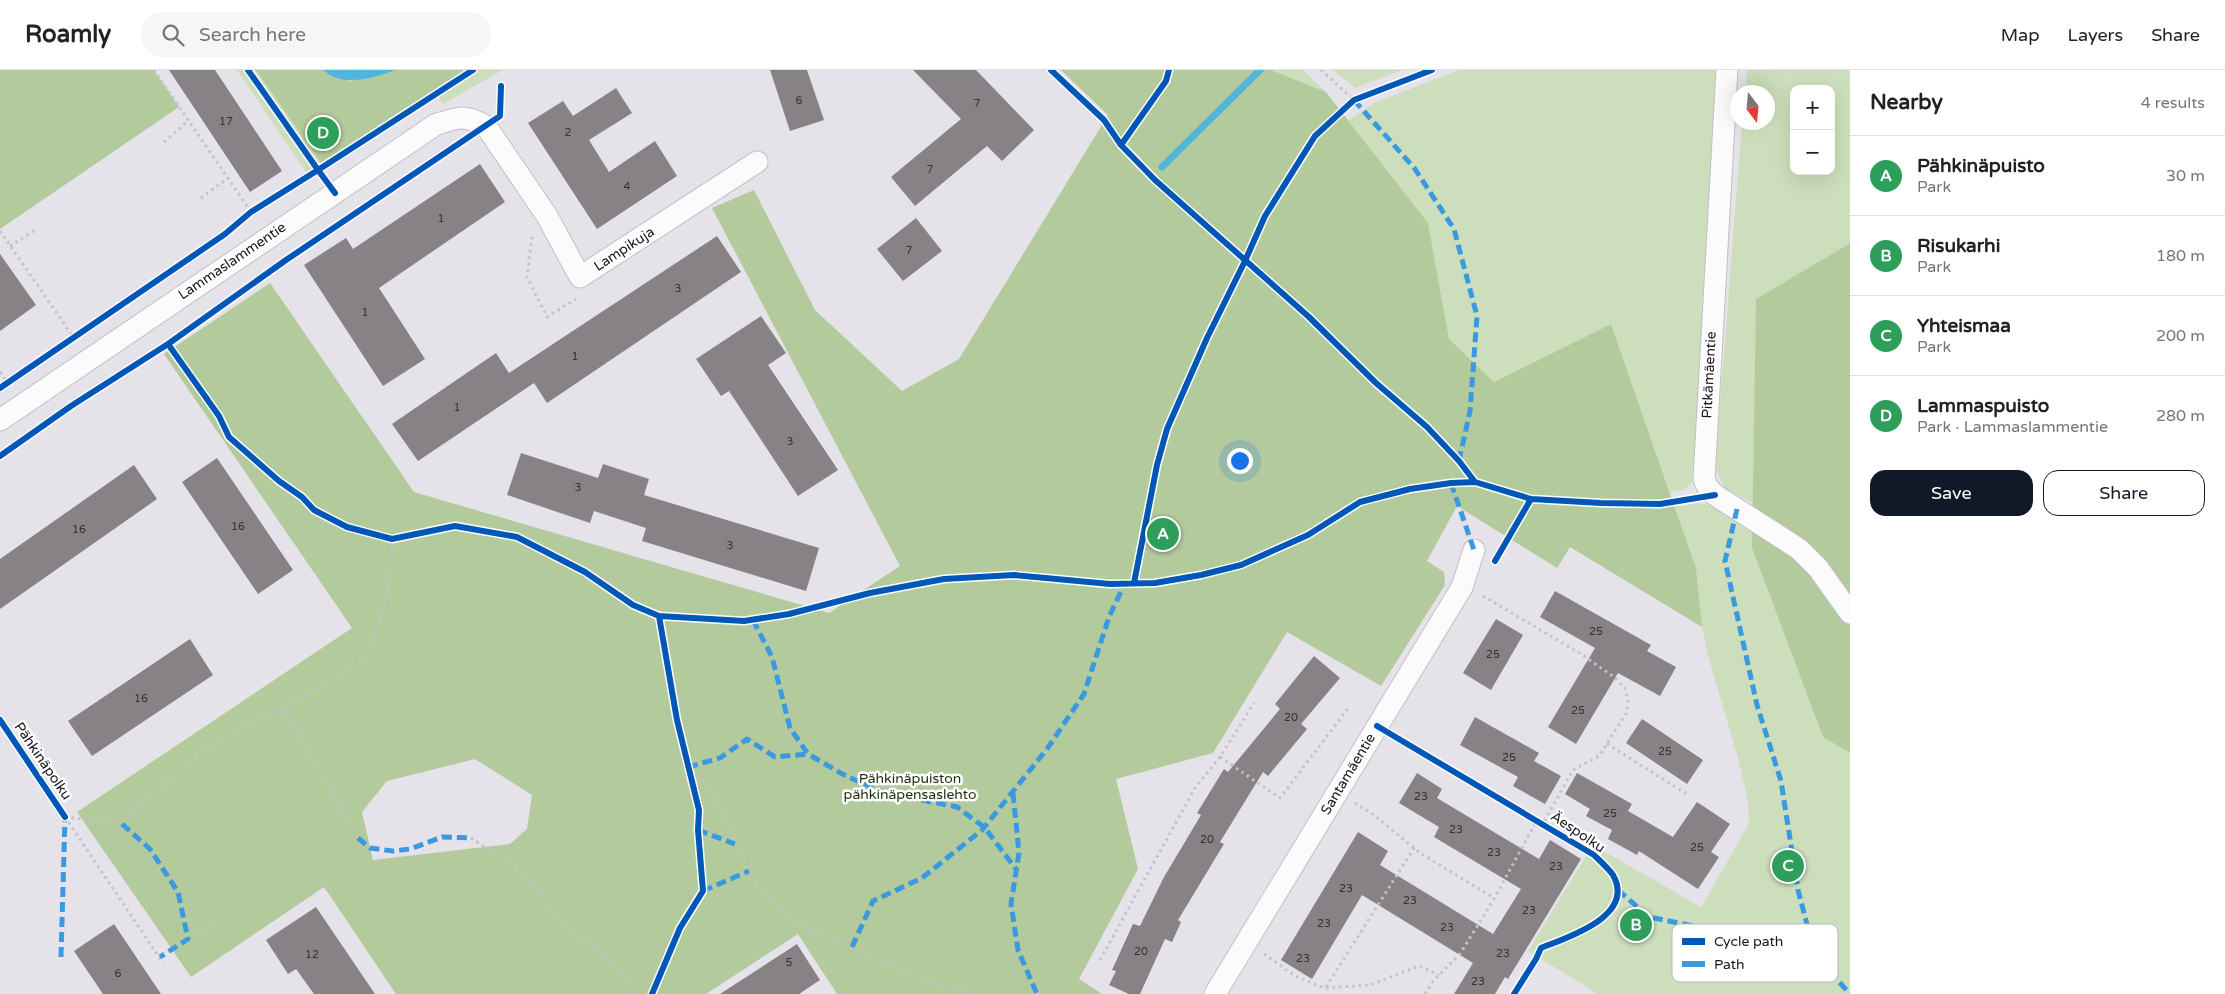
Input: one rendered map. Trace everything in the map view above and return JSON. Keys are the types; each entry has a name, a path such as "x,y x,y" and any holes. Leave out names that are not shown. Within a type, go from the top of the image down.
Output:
{"street":[{"name":"Pitkämäentie","path":"1728,70 1704,479 1708,488 1715,495 1799,549 1818,568 1850,613"},
{"name":"Lampikuja","path":"470,117 486,126 536,199 580,278 757,162"},
{"name":"Lammaslammentie","path":"0,420 435,125 454,118 470,117"},
{"name":"Santamäentie","path":"1215,994 1462,587 1474,550"}],"path":[{"path":"154,70 251,212"},
{"path":"1321,70 1354,100"},
{"path":"1348,106 1354,100 1363,97"},
{"path":"164,142 188,121"},
{"path":"202,198 228,178"},
{"path":"245,217 260,206"},
{"path":"10,246 35,230"},
{"path":"0,231 74,338"},
{"path":"66,343 80,333"},
{"path":"0,372 8,383"},
{"path":"0,388 15,378"},
{"path":"383,537 401,538"},
{"path":"358,838 291,721 282,710 357,665 372,646 382,616 390,574 393,556 392,539"},
{"path":"1476,592 1581,654 1614,677 1625,688 1628,702 1626,712 1600,756 1574,770 1543,823"},
{"path":"1100,960 1195,788 1220,757 1254,703"},
{"path":"1220,757 1280,798 1350,707"},
{"path":"1607,744 1690,796"},
{"path":"686,758 693,784"},
{"path":"688,767 708,784 758,889 795,922 888,964 916,979 974,994"},
{"path":"1350,800 1374,815 1414,848 1494,898"},
{"path":"1425,994 1439,975 1460,954 1494,898 1537,820"},
{"path":"471,838 524,874 556,915 574,934 605,953 637,994"},
{"path":"1325,988 1414,848"},
{"path":"188,938 213,924"},
{"path":"1262,953 1295,976 1325,988 1370,985 1419,966 1439,975"}],"green space":[{"path":"0,70 154,70 179,107 0,229"},
{"path":"237,70 323,70 326,73 387,73 395,70 503,70 443,104 434,90 306,172"},
{"path":"256,70 323,70 326,73 350,81 395,70 466,70 321,163"},
{"name":"Pähkinäpuiston pähkinäpensaslehto","path":"1061,70 1271,70 1326,92 1428,223 1449,339 1494,382 1611,324 1696,568 1702,627 1570,547 1557,568 1457,506 1427,561 1444,572 1445,585 1381,686 1287,632 1213,753 1116,779 1138,869 1079,979 1102,994 837,994 798,934 706,994 396,994 324,887 191,977 77,812 352,628 164,354 270,283 414,492 829,613 900,566 712,208 754,190 815,310 902,391 959,359 1108,115","holes":["475,759 532,795 527,829 510,844 373,860 362,812 387,781"]},
{"path":"1271,70 1303,70 1326,92"},
{"path":"1333,70 1402,70 1355,88"},
{"path":"1459,70 1717,70 1708,248 1692,483 1684,490 1670,492 1611,324 1494,382 1449,339 1428,223 1348,120 1374,103"},
{"path":"1747,70 1850,70 1850,243 1756,299 1753,503 1725,489 1715,467 1741,130 1775,130 1775,85 1746,85"},
{"path":"1850,243 1850,753 1823,737 1752,548 1756,299"},
{"path":"1698,503 1717,507 1753,526 1752,548 1823,737 1850,753 1850,994 1598,994 1528,951 1593,845 1701,907 1749,824 1748,801 1738,758 1708,656 1702,627 1696,568 1675,507"}],"water":[{"path":"323,70 395,70 378,76 348,80 339,79"}],"building":[{"path":"169,70 215,70 282,171 250,192"},
{"path":"770,70 807,70 824,120 790,131"},
{"path":"913,70 976,70 1034,130 1002,161 987,146 915,206 891,177 961,119"},
{"path":"616,88 632,113 589,140 609,172 655,141 677,176 597,229 528,123 563,101 573,116"},
{"path":"480,164 505,202 379,288 425,359 383,386 304,265 346,238 353,249"},
{"path":"916,218 942,251 903,281 877,249"},
{"path":"717,236 741,272 547,403 534,383 418,461 392,424 496,353 509,373"},
{"path":"0,254 36,305 0,331"},
{"path":"761,316 786,353 768,365 838,470 798,496 729,391 721,396 696,359"},
{"path":"521,453 598,478 603,464 649,479 644,495 819,548 806,591 642,541 646,528 594,511 590,523 507,495"},
{"path":"217,458 293,570 258,594 182,482"},
{"path":"134,465 157,499 0,609 0,559"},
{"path":"1555,591 1651,645 1647,651 1676,667 1660,696 1618,673 1576,744 1548,727 1595,648 1540,617"},
{"path":"1496,619 1523,635 1491,690 1463,673"},
{"path":"190,639 213,675 92,756 68,721"},
{"path":"1314,656 1340,678 1301,724 1307,729 1268,776 1263,772 1220,842 1224,844 1178,920 1181,922 1172,942 1165,939 1140,994 1129,994 1109,985 1116,971 1112,970 1133,924 1140,926 1164,877 1201,815 1197,813 1224,769 1228,772 1280,709 1275,704"},
{"path":"1475,717 1539,753 1534,761 1561,776 1545,804 1513,786 1518,777 1460,745"},
{"path":"1642,719 1703,760 1687,784 1626,743"},
{"path":"1417,773 1442,789 1437,798 1539,859 1550,840 1581,859 1508,979 1505,977 1495,994 1454,994 1473,963 1362,895 1312,979 1281,960 1358,832 1388,851 1380,865 1493,934 1521,889 1434,837 1439,827 1399,803"},
{"path":"1577,773 1632,804 1628,811 1673,837 1697,802 1730,824 1711,852 1719,857 1698,889 1639,851 1637,855 1608,839 1612,830 1586,816 1590,809 1565,794"},
{"path":"316,907 375,994 314,994 296,969 288,974 266,940"},
{"path":"114,924 161,994 103,994 74,951"},
{"path":"797,944 820,980 799,994 720,994"}],"waterway":[{"path":"1162,167 1260,70"}],"marked path":[{"path":"1354,100 1415,169 1454,229 1477,316 1470,411 1459,461"},
{"path":"1451,483 1474,550"},
{"path":"1737,509 1725,561 1757,705 1781,781 1798,890 1807,924"},
{"path":"852,947 873,901 922,878 982,830 1047,749 1084,694 1109,617 1125,583"},
{"path":"753,620 772,657 790,728 808,754 846,776 886,793 957,807 984,827 1016,869"},
{"path":"688,767 720,758 747,739 775,757 808,754"},
{"path":"1013,793 1019,853 1011,904 1018,950 1037,994"},
{"path":"61,957 65,817"},
{"path":"122,824 150,849 178,892 188,939 160,957"},
{"path":"698,830 735,844"},
{"path":"358,838 370,848 393,851 410,849 442,837 471,838"},
{"path":"703,891 749,871"},
{"path":"1618,890 1649,917 1683,924"},
{"path":"1838,981 1850,994"}],"cycle path":[{"path":"0,388 225,234 251,212 318,170 248,70"},
{"path":"335,193 318,170 473,70"},
{"path":"1051,70 1104,120 1121,145"},
{"path":"1169,70 1166,81 1121,145 1155,180 1309,317 1376,383 1427,427 1459,461 1475,482"},
{"path":"1134,583 1157,465 1167,429 1207,338 1265,216 1315,136 1354,100 1432,70"},
{"path":"0,456 71,406 168,344 286,260 500,116 501,86"},
{"path":"168,344 219,416 229,437 279,481 302,497 314,510 347,527 392,539 455,526 517,537 585,572 633,605 659,616"},
{"path":"652,994 680,928 703,891 698,830 699,810 677,720 659,616 744,621 789,614 870,593 944,579 1014,575 1110,584 1155,583 1201,575 1241,565 1308,535 1360,502 1410,489 1451,483 1475,482 1531,499 1601,503 1660,504 1715,495"},
{"path":"1495,561 1531,499"},
{"name":"Pähkinäpolku","path":"0,720 65,817"},
{"name":"Äespolku","path":"1377,726 1594,855 1613,875 1618,889 1615,902 1607,913 1596,923 1582,931 1541,948 1514,994"}],"place":[{"name":"Lammaspuisto","path":"323,133"},
{"name":"Pähkinäpuisto","path":"1163,534"},
{"name":"Yhteismaa","path":"1788,866"},
{"name":"Risukarhi","path":"1636,925"}]}
